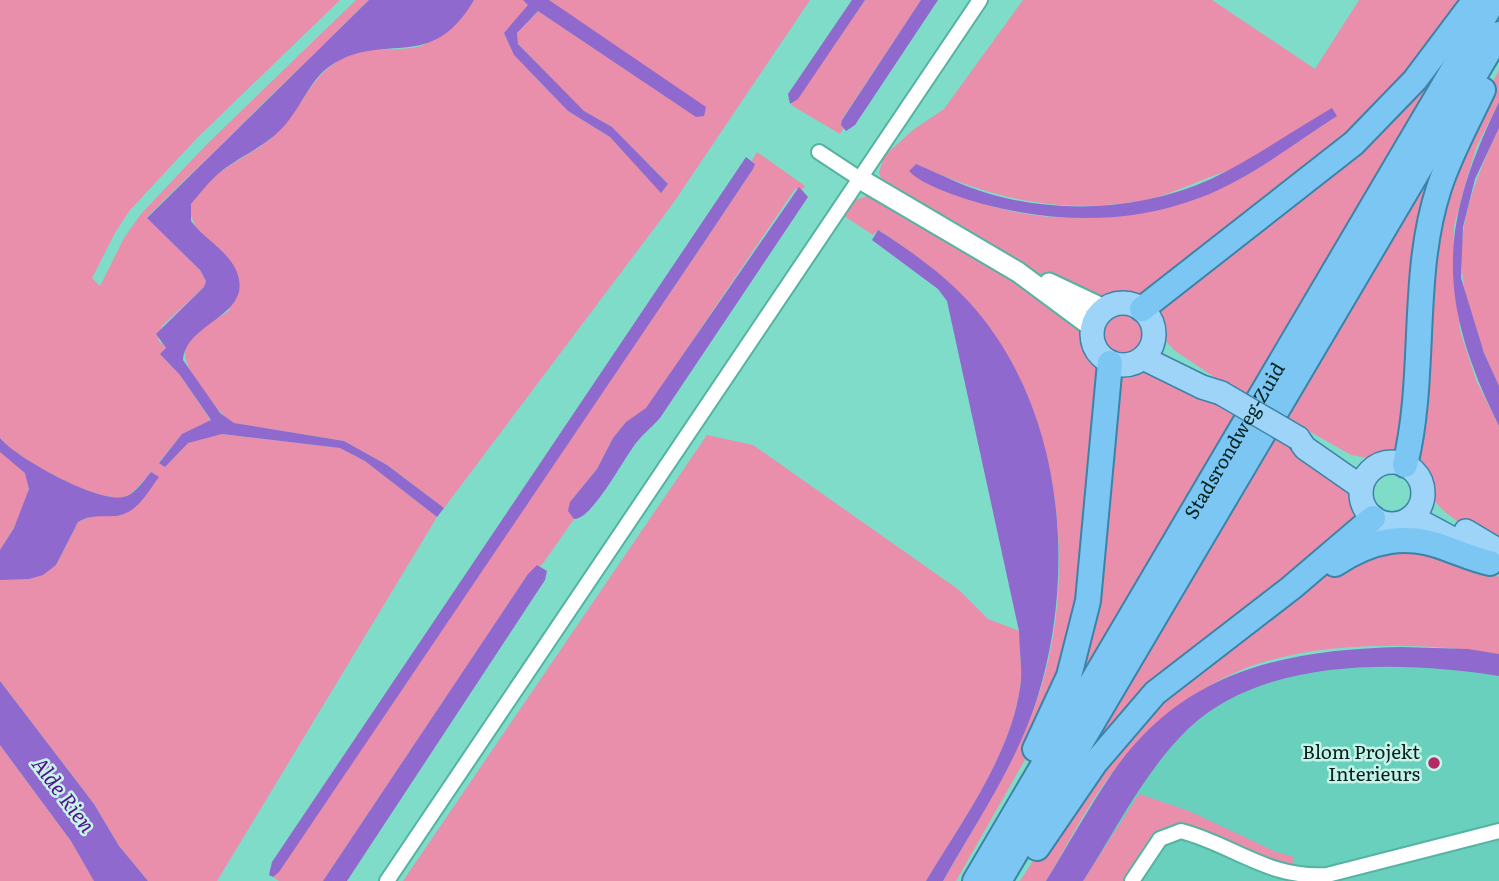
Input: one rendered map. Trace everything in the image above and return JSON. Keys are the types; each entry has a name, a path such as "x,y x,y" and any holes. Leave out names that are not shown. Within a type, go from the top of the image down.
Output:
{"highway":[{"path":"1142,309 1354,143 1415,80 1475,0"},
{"name":"Stadsrondweg-Zuid","path":"975,881 1494,0"},
{"name":"Stadsrondweg-Zuid","path":"999,881 1499,34"},
{"path":"1405,465 1419,376 1425,267 1438,189 1455,147 1499,60"},
{"path":"967,881 974,862 1047,727 1074,659 1088,601 1110,363"},
{"path":"1015,881 1095,763 1136,712 1190,663 1292,588 1373,518"},
{"path":"1292,588 1371,544 1399,539 1431,543 1496,561"}],"main road":[{"path":"1127,303 1142,309 1152,323 1148,349 1125,365 1110,363 1093,345 1098,318 1127,303"},
{"path":"1148,349 1202,387 1221,393 1298,438 1305,448 1367,478"},
{"path":"1384,463 1405,465 1418,476 1417,508 1393,524 1373,518 1362,501 1367,478 1384,463"},
{"path":"1417,508 1476,551 1496,561"}],"street":[{"path":"387,881 980,0"},
{"path":"819,152 1018,272 1036,276 1098,318"},
{"path":"1132,881 1160,839 1181,831 1272,870 1308,876 1327,875 1499,831"}],"shaded area":[{"path":"0,0 340,0 198,137 130,210 92,278 100,286 124,238 141,214 206,145 356,0 369,0 147,217 200,270 206,281 204,287 162,326 158,340 166,348 161,355 180,375 211,421 182,434 159,462 165,467 187,443 222,434 340,448 365,461 437,517 217,881 148,881 119,846 94,804 0,681 0,580 56,565 78,522 97,514 114,516 158,477 151,472 127,496 111,497 77,486 39,467 22,457 0,438"},
{"path":"474,0 523,0 529,5 504,33 514,55 568,111 610,137 661,192 668,184 612,127 584,111 518,44 517,33 538,11 700,118 549,0 810,0 674,202 444,508 387,465 344,441 234,423 220,412 201,387 186,359 185,349 195,333 230,310 189,211 193,200 211,180 278,132 312,86 331,66 352,54 424,45 448,28"},
{"path":"865,0 921,0 842,119 843,129 840,134 791,105"},
{"path":"1023,0 1212,0 1315,69 1359,0 1469,0 1384,106 1141,297 1121,294 1098,299 1046,277 884,184 879,173 884,156 913,130 944,109","holes":["916,164 945,177 1003,196 1032,202 1091,206 1154,198 1224,172 1245,174 1204,194 1162,208 1120,216 1077,218 1034,215 991,206 949,191 909,171"]},
{"path":"1468,19 1333,254 1300,302 1248,394 1228,383 1226,385 1174,350 1163,338 1152,310 1340,161"},
{"path":"1499,70 1499,102 1476,148 1466,181 1454,226 1453,258 1460,331 1476,380 1499,426 1499,545 1455,520 1441,508 1435,501 1417,460 1434,238 1485,97"},
{"path":"1499,128 1499,386 1471,316 1464,285 1462,257 1464,228 1471,198"},
{"path":"1442,151 1400,456 1368,458 1351,455 1303,430 1304,427 1287,417"},
{"path":"757,152 805,186 803,189 795,189 646,409 626,422 613,438 597,469 570,502 574,519 541,566 537,565 528,574 323,881 279,881 273,877 705,241 753,169 755,164 752,160"},
{"path":"867,196 874,197 1026,287 1081,331 1085,347 1100,375 1082,606 1039,735 956,881 943,881 1017,749 1036,703 1050,654 1057,602 1059,548 1054,494 1042,441 1025,390 1000,344 969,303 937,273 878,230 873,235 844,216 856,200"},
{"path":"1122,314 1136,320 1142,334 1136,348 1122,354 1108,348 1102,334 1108,320"},
{"path":"1144,370 1217,401 1215,404 1236,416 1074,694 1120,372"},
{"path":"707,435 753,445 959,590 988,619 1019,631 1021,680 1008,733 984,785 926,881 403,881"},
{"path":"1273,438 1292,449 1294,446 1352,493 1364,517 1243,612 1053,813"},
{"path":"0,452 21,468 29,482 26,502 0,550"},
{"path":"1390,546 1483,569 1499,577 1499,654 1438,647 1338,648 1275,659 1227,676 1191,697 1129,752 1097,794 1046,881 1020,881 1048,838 1147,709 1342,564"},
{"path":"1325,660 1499,665 1499,881 1069,881 1123,786 1214,695"},
{"path":"0,745 71,841 95,881 0,881"},
{"path":"1139,794 1189,811 1276,852 1294,857 1291,869 1181,824 1161,832 1147,845 1124,881 1083,881"}],"water":[{"path":"369,0 474,0 457,23 441,37 424,44 350,56 330,66 317,79 291,118 278,132 219,173 191,204 191,221 232,263 240,285 237,298 195,336 187,347 183,360 220,413 234,423 344,441 387,465 444,508 437,517 365,461 340,448 222,434 188,443 165,467 159,463 182,434 211,420 180,375 160,354 166,348 156,334 204,287 206,281 200,270 147,218"},
{"path":"523,0 549,0 706,107 704,116 696,117 538,11 517,33 518,44 584,111 612,127 668,184 661,193 610,137 568,111 514,55 504,33 528,5"},
{"path":"852,0 865,0 798,99 790,104 788,94"},
{"path":"921,0 938,0 855,125 846,131 841,125 842,120"},
{"path":"1499,102 1499,128 1475,179 1463,227 1461,278 1484,353 1499,386 1499,426 1464,340 1456,302 1453,264 1456,226 1465,188"},
{"path":"1332,108 1337,116 1235,182 1199,198 1147,213 1066,218 1013,211 946,192 915,177 909,171 916,164 979,191 1027,202 1081,206 1135,202 1186,189 1211,179"},
{"path":"746,157 755,164 753,169 279,872 273,877 269,875 272,862"},
{"path":"799,187 808,197 660,418 636,443 590,510 574,519 568,511 570,502 597,469 613,438 626,422 646,408"},
{"path":"878,230 948,281 969,302 1001,344 1025,390 1043,440 1054,493 1058,546 1057,600 1049,652 1036,702 1006,771 943,881 926,881 984,785 1008,733 1016,707 1021,680 1019,631 947,301 938,289 872,240"},
{"path":"0,438 22,457 39,467 77,486 111,497 123,497 131,493 151,472 159,477 141,502 129,511 78,522 56,565 43,575 29,579 0,580 0,550 14,528 29,489 25,473 0,452"},
{"path":"537,565 547,571 545,580 347,881 323,881 528,574"},
{"path":"1400,647 1468,649 1499,654 1499,676 1421,668 1379,667 1336,669 1295,676 1256,687 1220,704 1189,728 1173,745 1145,781 1083,881 1046,881 1113,772 1141,737 1172,710 1205,688 1240,672 1277,661 1317,653"},
{"name":"Alde Rien","path":"0,681 94,804 119,846 148,881 94,881 71,841 0,745"}],"place":[{"name":"Blom Projekt Interieurs","path":"1434,763"}]}
